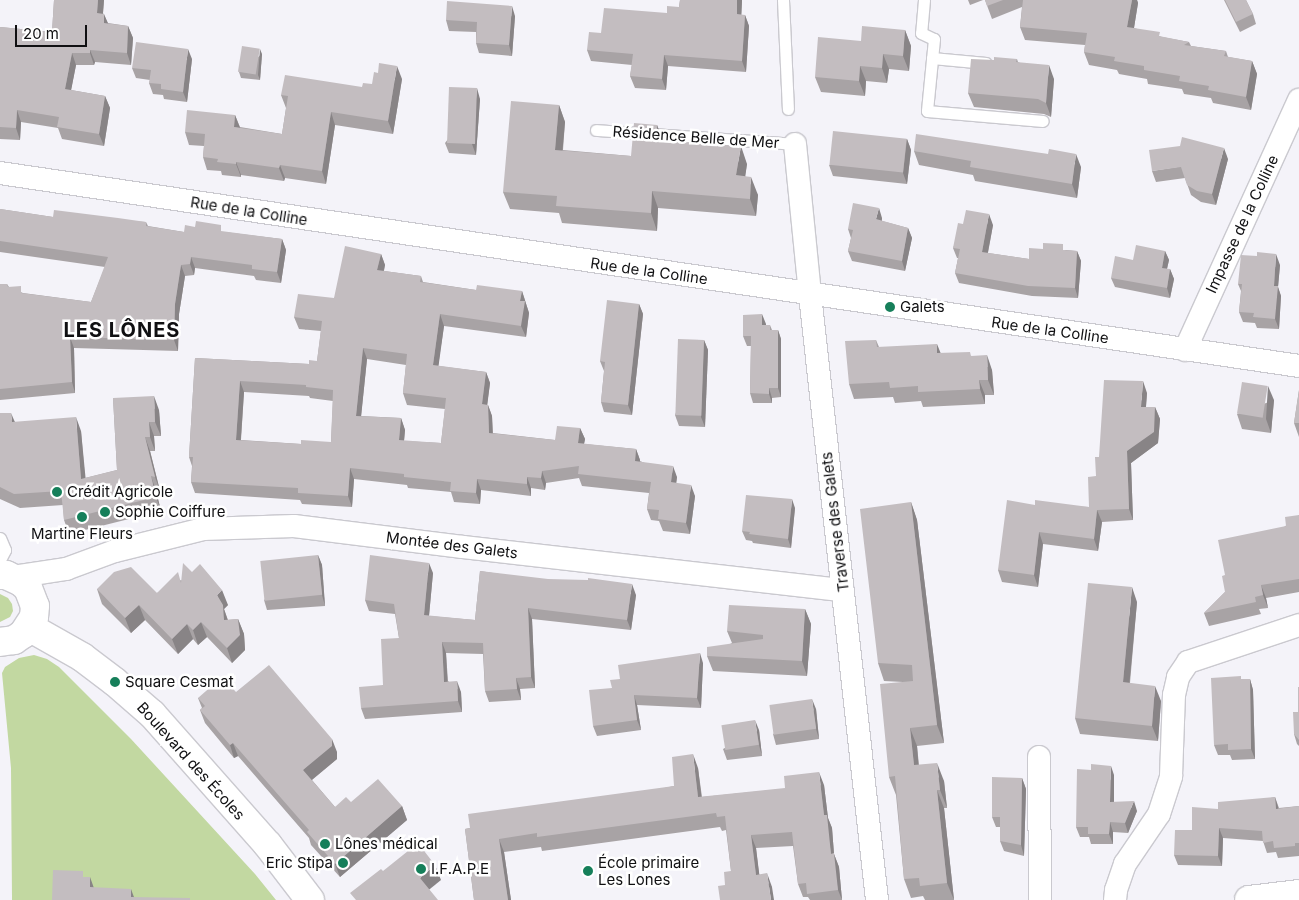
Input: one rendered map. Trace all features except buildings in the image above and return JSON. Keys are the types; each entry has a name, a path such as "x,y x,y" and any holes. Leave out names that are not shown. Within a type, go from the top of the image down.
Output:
{"main road":[{"path":"2,643 14,640 32,617 28,588 4,571"},
{"name":"Boulevard des Écoles","path":"32,617 115,682 152,714 268,845 310,900"},
{"path":"1249,900 1299,894"}],"street":[{"name":"Impasse de la Colline","path":"1185,350 1299,100"},
{"name":"Traverse des Galets","path":"796,144 810,295 877,900"},
{"name":"Rue de la Colline","path":"0,174 1299,366"},
{"name":"Montée des Galets","path":"4,571 66,569 115,551 203,529 294,526 843,590"},
{"name":"Montée des Galets","path":"32,617 54,580 66,569"},
{"path":"1115,900 1116,890 1126,864 1159,814 1171,776 1174,695 1178,677 1188,662 1299,624"},
{"path":"1039,757 1040,900"}],"lane":[{"path":"783,0 788,109"},
{"path":"924,0 921,33 934,39 927,111 1042,121"},
{"path":"932,58 997,64"},
{"name":"Résidence Belle de Mer","path":"596,130 796,144"},
{"path":"0,538 5,550 4,571"}],"green space":[{"path":"0,594 8,598 12,604 13,611 10,617 0,622"},
{"path":"34,655 47,659 59,667 131,739 255,874 276,900 12,900 11,768 2,673 5,667 19,658"}],"place":[{"name":"Galets","path":"890,307"},
{"name":"Crédit Agricole","path":"57,492"},
{"name":"Sophie Coiffure","path":"105,512"},
{"name":"Martine Fleurs","path":"82,517"},
{"name":"Square Cesmat","path":"115,682"},
{"name":"Lônes médical","path":"325,844"},
{"name":"Eric Stipa","path":"343,863"},
{"name":"I.F.A.P.E","path":"421,869"},
{"name":"École primaire Les Lones","path":"588,871"}],"district":[{"name":"LES LÔNES","path":"122,330"}]}
